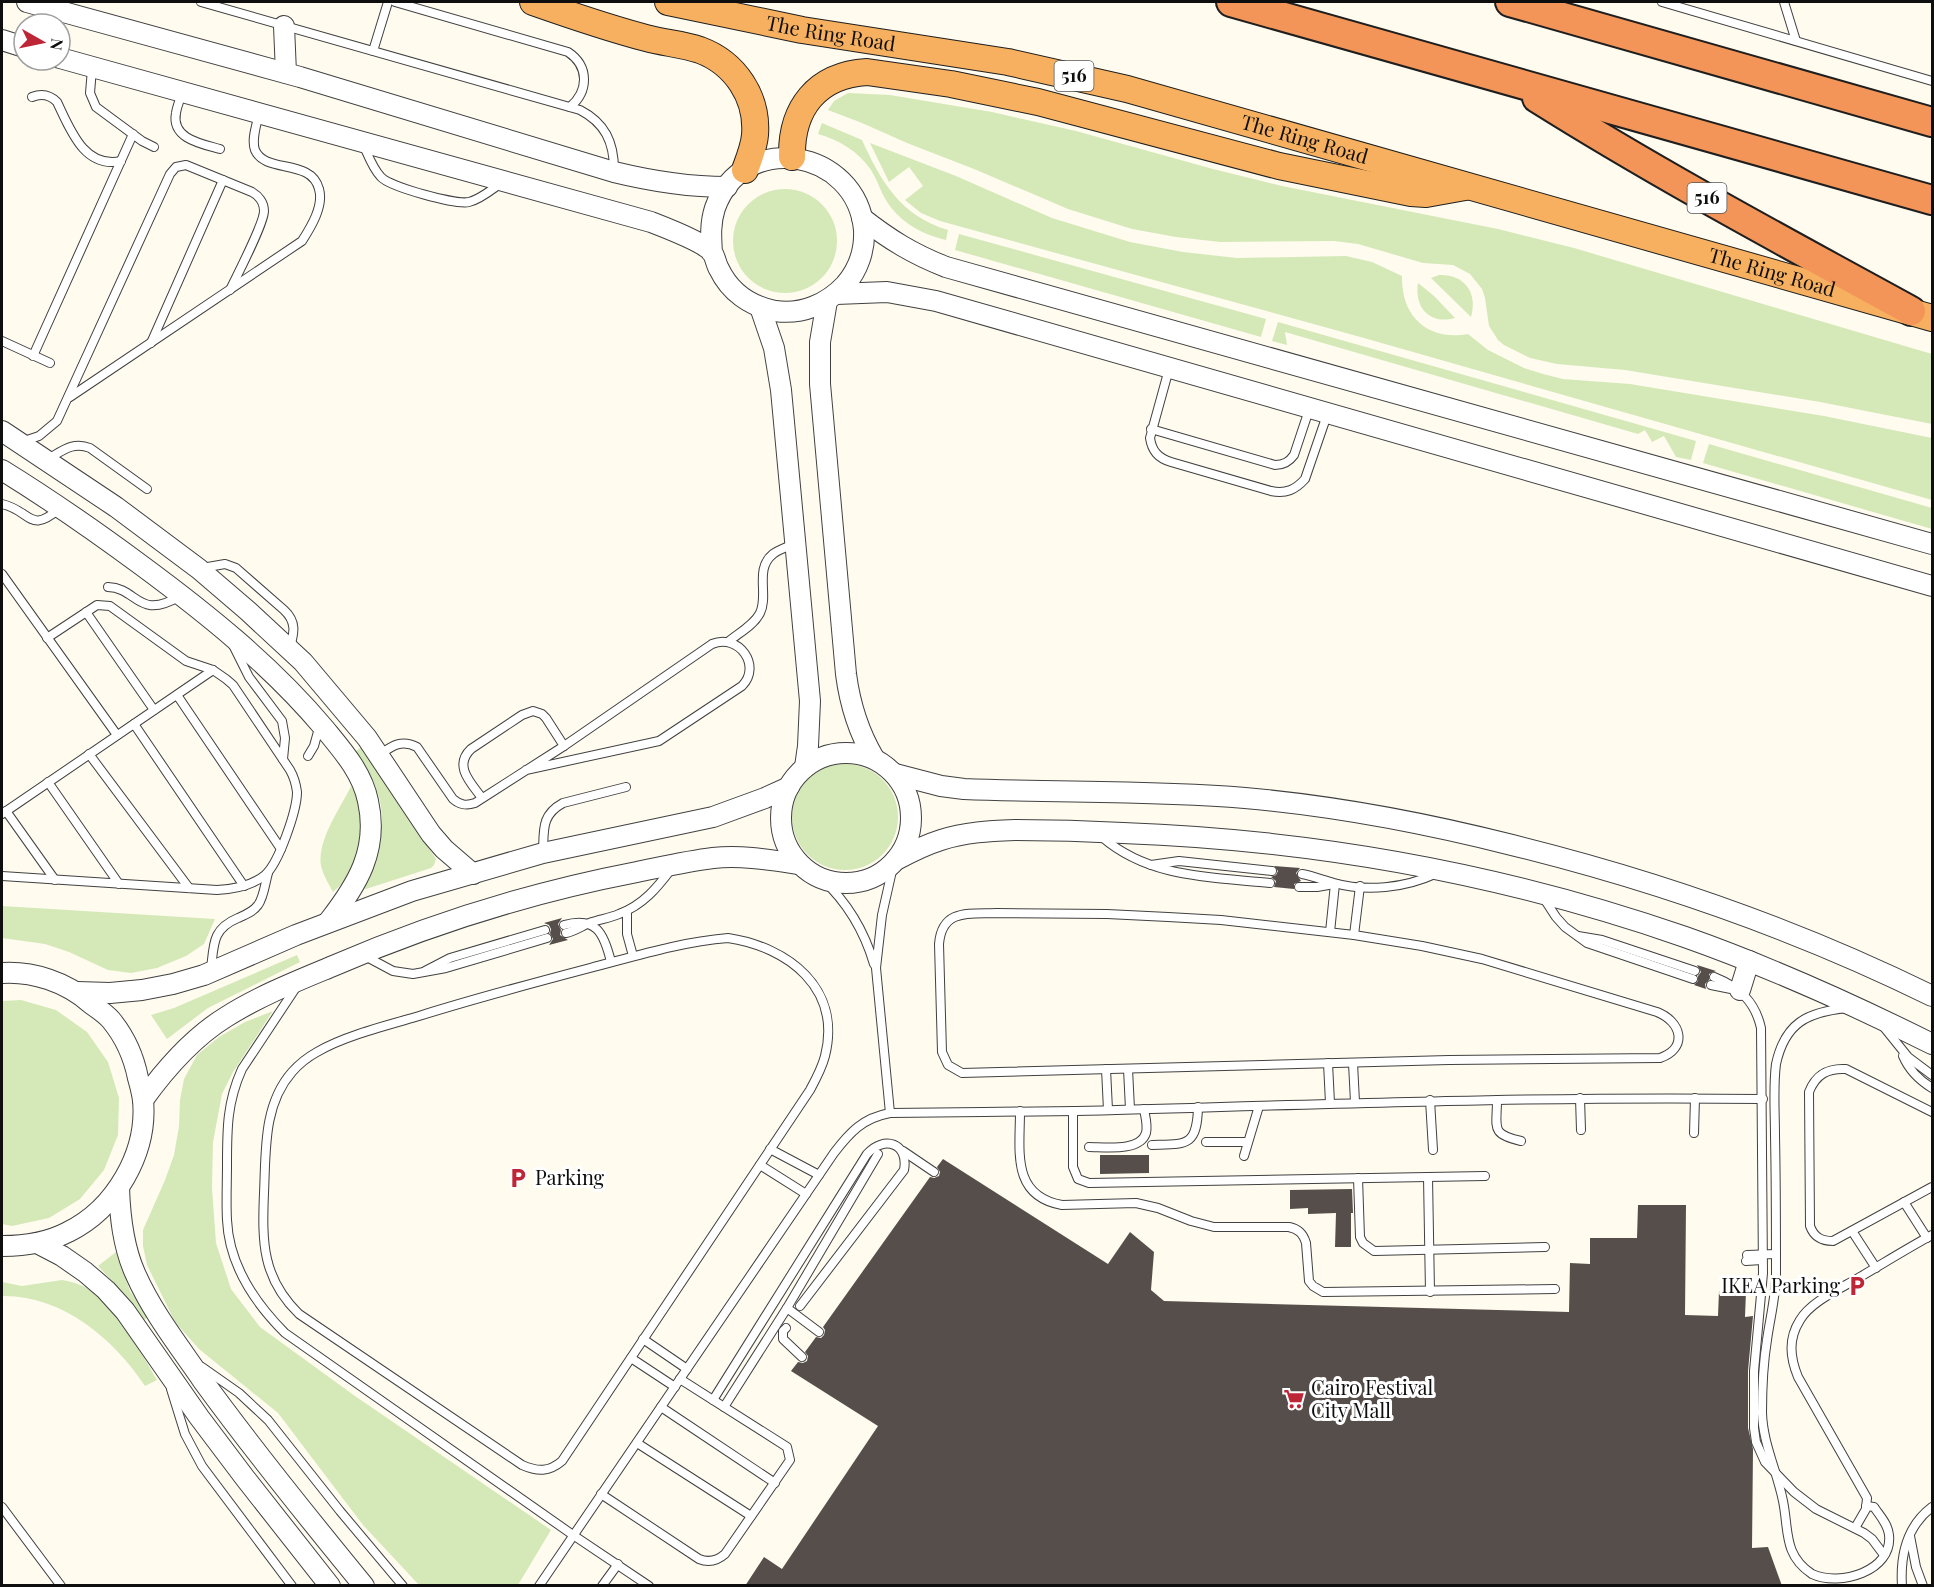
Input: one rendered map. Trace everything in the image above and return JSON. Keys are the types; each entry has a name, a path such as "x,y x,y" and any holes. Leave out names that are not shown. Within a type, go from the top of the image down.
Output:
{"highway":[{"path":"533,2 648,38 698,50 726,64 746,89 755,120 755,137 751,154 736,178"},
{"name":"The Ring Road","path":"668,2 802,30 945,51 1068,75 1146,95 1922,315"},
{"name":"516","path":"1231,2 1932,200"},
{"path":"1510,2 1932,122"},
{"path":"792,157 796,123 803,107 812,95 837,78 867,72 951,84 1038,102 1279,166 1411,193 1426,194 1472,187"},
{"name":"516","path":"1506,80 1603,139 1749,222 1922,315"}],"street":[{"path":"40,3 286,73 614,172 664,183 702,187 736,178 760,162 776,158 792,157 812,161 830,170 845,183 856,199 862,218 864,238 860,259 850,278 832,297 811,308 777,311 760,307 747,300 725,280 712,253 711,229 716,207 736,178"},
{"path":"284,26 286,73"},
{"path":"72,61 651,222 682,235 712,253"},
{"path":"862,218 902,247 946,267 1932,544"},
{"path":"832,297 886,292 936,301 1932,586"},
{"path":"832,297 820,342 820,384 846,674 854,718 874,758"},
{"path":"760,307 768,327 778,369 810,701 805,767"},
{"path":"2,431 116,507 199,569 249,611 303,662 379,755 431,834 444,849 473,873"},
{"path":"2,470 97,533 228,633 283,684 347,755 360,777 368,801 371,826 369,852 360,876 329,921"},
{"path":"860,753 874,758 895,774 906,789 911,807 912,826 906,844 885,871 861,882 841,883 822,879 799,864 789,850 783,835 781,819 783,802 789,786 805,767 831,754 860,753"},
{"path":"895,774 941,786 964,789 1245,798 1412,821 1578,861 1659,885 1739,912 1830,949 1932,996"},
{"path":"77,992 110,993 173,984 211,972 329,921 412,891 543,853 713,817 765,798 789,786"},
{"path":"895,861 941,839 964,834 988,831 1070,830 1243,840 1316,849 1442,871 1541,893 1683,937 1749,961 1857,1007 1932,1044"},
{"path":"143,1100 180,1055 201,1035 225,1018 301,980 440,924 521,899 603,879 714,858 742,858 799,864"},
{"path":"1740,990 1749,961"},
{"path":"2,973 14,972 47,978 77,992 111,1020 134,1058 143,1100 142,1131 134,1161 119,1188 96,1213 68,1232 37,1243 7,1249"},
{"path":"119,1188 120,1217 125,1244 134,1271 147,1296 220,1404 364,1586"},
{"path":"37,1243 70,1261 106,1290 125,1311 245,1478 330,1586"}],"lane":[{"path":"201,2 570,107 591,116 608,134 614,157 614,172"},
{"path":"373,51 388,2"},
{"path":"395,2 568,52 580,63 585,79 581,95 570,107"},
{"path":"1662,2 1932,81"},
{"path":"1784,2 1796,41"},
{"path":"92,67 90,93 96,107 154,147"},
{"path":"182,92 176,113 180,132 192,141 220,149"},
{"path":"32,97 43,94 57,102 75,138 85,152 102,161 114,163 122,161"},
{"path":"68,398 302,241 321,198 317,184 308,173 269,162 258,155 253,141 260,112"},
{"path":"33,356 133,134"},
{"path":"361,140 382,179 394,185 453,202 462,203 478,199 506,181"},
{"path":"19,443 39,436 57,420 172,170 176,167 186,165 223,180 257,195 263,204 263,219 230,290"},
{"path":"151,343 223,180"},
{"path":"2,341 50,363"},
{"path":"1169,368 1151,429 1151,446 1156,454 1162,459 1281,493 1299,486 1305,479 1319,410"},
{"path":"1151,429 1281,465 1291,460 1319,410"},
{"path":"46,460 71,446 84,445 147,489"},
{"path":"2,504 38,521 47,519 60,508"},
{"path":"729,641 759,615 763,601 764,569 772,554 795,543"},
{"path":"2,574 117,735"},
{"path":"108,586 121,590 145,604 162,604 181,595"},
{"path":"47,638 97,605 110,606 186,661 213,670 233,685 294,777 297,795 281,849 268,872 261,899 255,908 226,923 217,935 214,942 211,972"},
{"path":"86,612 154,710"},
{"path":"228,633 249,677 282,721 285,738 283,760"},
{"path":"379,755 399,743 411,744 421,753 449,795 457,803 468,805 564,746 712,644 729,641 738,646 749,662 750,675 742,686 668,736 651,744 526,770"},
{"path":"55,880 4,812 213,670"},
{"path":"177,695 281,849"},
{"path":"482,798 464,772 462,764 465,755 522,715 533,711 542,714 564,746"},
{"path":"134,724 244,886"},
{"path":"308,756 316,741 320,724"},
{"path":"89,754 189,888"},
{"path":"48,783 119,884"},
{"path":"543,853 546,819 556,807 563,803 626,787"},
{"path":"1097,832 1121,851 1149,865 1178,873 1270,883"},
{"path":"890,1113 876,968 882,915 895,861"},
{"path":"1149,865 1179,861 1272,871"},
{"path":"566,933 627,911 648,897 675,865"},
{"path":"1302,874 1335,884 1391,887 1408,884 1442,871"},
{"path":"2,876 217,890 244,886 268,872"},
{"path":"822,879 855,917 864,934 876,968"},
{"path":"1299,886 1317,887 1335,884"},
{"path":"1330,932 1335,884"},
{"path":"1354,935 1360,886"},
{"path":"1541,893 1556,917 1576,935 1593,946 1694,975"},
{"path":"627,911 627,934 633,956"},
{"path":"962,914 1107,914 1221,920 1354,935 1482,959 1626,1001 1666,1016 1677,1027 1678,1043 1668,1055 1660,1058 1328,1063 967,1073 952,1069 945,1061 942,1047 939,944 941,930 955,916 962,914"},
{"path":"564,925 572,922 589,923 596,928 605,939 611,962"},
{"path":"361,954 403,974 424,972 446,968 546,934"},
{"path":"728,938 753,943 778,953 802,970 817,990 826,1016 825,1057 810,1090 562,1461 543,1471 532,1470 299,1314 280,1293 265,1254 263,1223 270,1111 285,1080 305,1060 330,1046 403,1021 520,986 633,956 690,943 728,938"},
{"path":"301,980 242,1069 228,1115 227,1221 236,1264 245,1283 257,1302 285,1333 573,1535 650,1586"},
{"path":"1713,981 1727,983 1740,990 1752,1003 1761,1028 1763,1257 1762,1291 1755,1351 1754,1428 1758,1449 1776,1474 1804,1501 1872,1539 1884,1555"},
{"path":"1857,1007 1815,1014 1799,1022 1786,1034 1779,1050 1775,1072 1775,1291 1766,1344 1762,1399 1766,1441 1783,1498 1790,1547 1794,1557 1803,1568 1816,1577 1843,1581 1855,1579 1876,1566 1884,1555 1889,1541 1887,1526 1874,1508 1866,1506"},
{"path":"1876,1016 1900,1049 1911,1070 1932,1088"},
{"path":"1900,1049 1916,1065 1932,1075"},
{"path":"1328,1063 1330,1103"},
{"path":"1353,1063 1355,1102"},
{"path":"1106,1069 1108,1110"},
{"path":"1128,1069 1130,1109"},
{"path":"1932,1112 1846,1069 1827,1070 1819,1076 1809,1092 1810,1226 1818,1239 1833,1241 1932,1187"},
{"path":"1580,1098 1581,1130"},
{"path":"1694,1133 1695,1098"},
{"path":"538,1586 850,1131 878,1115 1431,1100 1762,1099"},
{"path":"1431,1100 1432,1150"},
{"path":"1497,1100 1497,1126 1500,1134 1503,1137 1521,1141"},
{"path":"1244,1156 1259,1106"},
{"path":"1152,1145 1180,1144 1192,1137 1197,1125 1198,1107"},
{"path":"1089,1147 1128,1146 1139,1142 1146,1134 1144,1109"},
{"path":"1020,1111 1020,1167 1030,1189 1050,1203 1062,1205 1136,1203 1214,1227 1295,1228 1304,1237 1309,1281 1317,1290 1430,1292 1555,1289"},
{"path":"1073,1111 1074,1167 1078,1179 1084,1182 1485,1176"},
{"path":"1206,1142 1247,1142"},
{"path":"713,1400 867,1154 879,1144 897,1146 904,1157 904,1170 800,1306"},
{"path":"770,1149 819,1175"},
{"path":"903,1151 934,1172"},
{"path":"724,1407 787,1308 878,1154"},
{"path":"760,1165 806,1194"},
{"path":"1428,1177 1430,1292"},
{"path":"1358,1178 1360,1237 1363,1243 1374,1251 1545,1247"},
{"path":"1855,1528 1866,1506 1867,1498 1798,1377 1792,1363 1790,1347 1801,1317 1821,1300 1930,1237 1904,1203"},
{"path":"1852,1231 1876,1268"},
{"path":"1747,1258 1776,1254"},
{"path":"787,1308 819,1332"},
{"path":"786,1328 783,1331 783,1339 802,1357"},
{"path":"643,1339 687,1369"},
{"path":"187,1358 239,1393 268,1420 403,1586"},
{"path":"631,1358 675,1388"},
{"path":"166,1370 178,1416 202,1466 292,1586"},
{"path":"601,1494 705,1561 716,1560 725,1554 775,1483 790,1460 787,1447 680,1379"},
{"path":"662,1407 775,1483"},
{"path":"637,1443 751,1516"},
{"path":"2,1507 61,1586"},
{"path":"1902,1586 1902,1559 1909,1534 1918,1519 1932,1507"},
{"path":"1909,1534 1916,1567 1923,1586"},
{"path":"602,1586 618,1564"}],"green space":[{"path":"848,93 890,95 992,112 1076,131 1282,186 1498,229 1574,248 1932,354 1932,424 1820,402 1625,370 1557,364 1530,358 1498,340 1489,326 1482,289 1470,274 1453,265 1423,263 1358,244 1334,241 1220,242 1132,229 1068,209 828,110 834,101"},
{"path":"822,123 862,140 877,170 894,195 917,216 948,230 946,240 918,230 902,219 888,204 871,170 860,157 841,143 818,134"},
{"path":"870,143 956,176 1052,218 1130,242 1183,252 1237,258 1346,256 1372,262 1402,276 1406,303 1419,323 1440,334 1468,334 1488,350 1524,368 1543,374 1563,379 1630,384 1824,416 1932,438 1932,500 1364,338 940,221 921,213 905,200 923,186 909,167 889,182"},
{"path":"785,189 805,193 822,204 833,221 837,241 833,261 822,278 805,289 785,293 765,289 748,278 737,261 733,241 737,221 748,204 765,193"},
{"path":"959,234 1266,319 1261,337 955,250"},
{"path":"1439,275 1456,278 1467,286 1471,292 1473,308 1471,317 1431,278"},
{"path":"1418,283 1455,318 1446,320 1431,317 1421,307 1417,292"},
{"path":"1278,322 1696,441 1691,460 1676,457 1664,436 1652,442 1645,430 1638,434 1285,332 1287,345 1272,341"},
{"path":"1709,444 1932,508 1932,529 1703,463"},
{"path":"363,746 436,859 431,868 366,889 362,888 376,850 382,818 376,788 356,751"},
{"path":"845,764 865,768 883,779 894,797 898,817 894,837 883,855 865,866 845,870 825,866 807,855 796,837 792,817 796,797 807,779 825,768"},
{"path":"351,786 363,808 362,846 346,880 333,892 321,866 322,846"},
{"path":"2,906 215,919 204,944 186,956 157,968 131,973 108,970 45,944 2,938"},
{"path":"297,955 300,962 208,1008 167,1039 151,1015 174,1008"},
{"path":"21,1000 56,1010 87,1032 108,1062 119,1098 118,1135 104,1170 80,1199 49,1218 12,1226 2,1224 2,1001"},
{"path":"273,1011 233,1072 222,1094 213,1142 212,1188 216,1243 231,1289 260,1327 355,1396 551,1530 518,1585 419,1585 363,1525 278,1413 199,1349 175,1322 147,1265 143,1246 143,1230 174,1155 184,1079 197,1055 219,1037 245,1022"},
{"path":"116,1252 130,1291 148,1317 144,1320 98,1266"},
{"path":"62,1280 86,1287 102,1300 129,1333 157,1380 145,1386 132,1368 102,1336 65,1311 24,1298 2,1296 2,1282 22,1286"}],"building":[{"path":"1274,866 1300,868 1296,873 1301,881 1294,884 1294,889 1274,887 1276,881 1271,877 1278,871"},
{"path":"562,918 558,924 561,930 560,935 568,940 549,945 553,939 551,929 544,923"},
{"path":"1697,965 1716,971 1709,974 1709,980 1705,984 1706,989 1694,985 1701,972"},
{"path":"1100,1155 1149,1155 1149,1173 1100,1174"},
{"name":"Cairo Festival City Mall","path":"943,1159 1108,1264 1130,1232 1154,1252 1151,1290 1164,1301 1569,1312 1570,1263 1590,1264 1590,1238 1637,1238 1638,1205 1686,1205 1685,1315 1718,1316 1719,1291 1746,1291 1745,1317 1753,1316 1748,1371 1748,1428 1753,1449 1752,1548 1768,1547 1782,1586 745,1586 764,1557 782,1569 878,1426 791,1371 798,1362 807,1361 808,1356 805,1352 816,1337 821,1338 824,1335 823,1327 930,1177 939,1176 940,1172 937,1167"},
{"path":"1352,1189 1351,1247 1335,1247 1336,1213 1308,1214 1308,1208 1290,1209 1290,1190"}],"place":[{"name":"Parking","path":"518,1178"},
{"name":"IKEA Parking","path":"1857,1286"},
{"name":"Cairo Festival City Mall","path":"1294,1399"}]}
